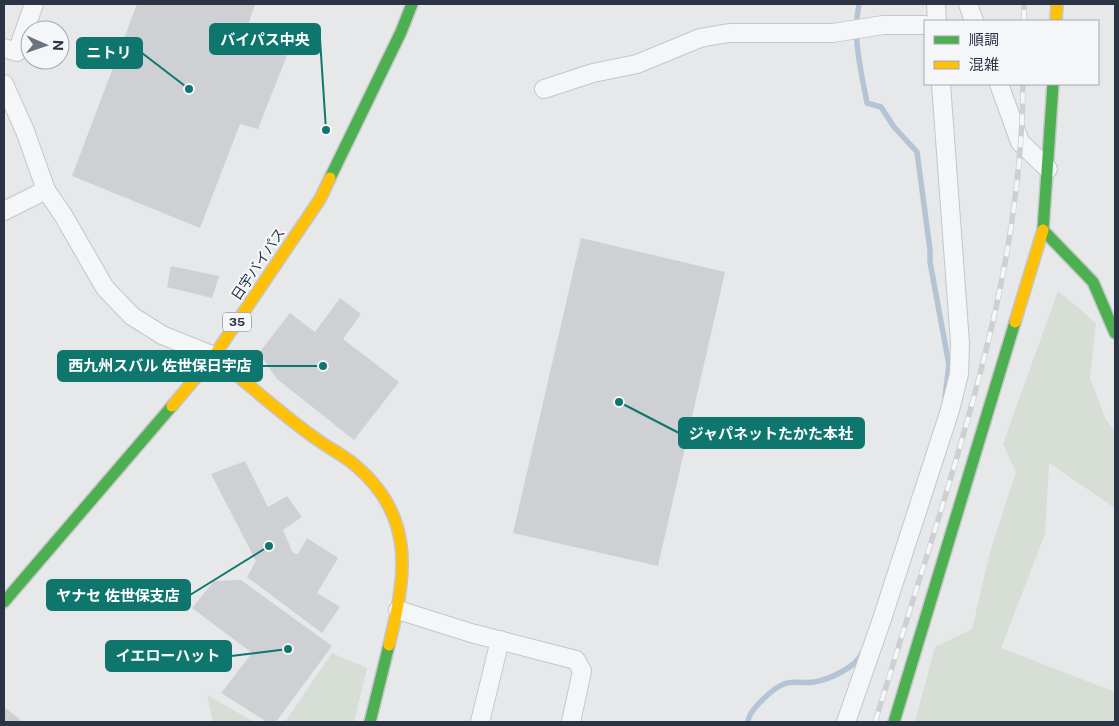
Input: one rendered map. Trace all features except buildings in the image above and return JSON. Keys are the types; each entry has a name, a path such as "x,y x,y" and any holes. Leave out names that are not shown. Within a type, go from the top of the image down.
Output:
{"main road":[{"name":"日宇バイパス","path":"4,602 214,356 320,199 401,32 412,4"},
{"path":"1056,4 1056,20"},
{"path":"894,722 1043,230 1053,85"},
{"path":"1043,230 1092,282 1115,333"},
{"path":"214,356 314,438 356,466 386,498 397,524 404,559 398,610 370,722"}],"street":[{"path":"4,48 17,52 34,4"},
{"path":"936,4 937,20"},
{"path":"968,4 974,20"},
{"path":"544,89 587,74 637,64 700,38 719,34 833,33 856,28 924,25"},
{"path":"4,84 46,190 106,288 132,316 162,335 214,356"},
{"path":"846,722 918,511 959,374 960,343 941,85"},
{"path":"999,85 1020,142 1048,169"},
{"path":"4,211 46,190"},
{"path":"398,610 576,660 582,671 571,722"},
{"path":"480,722 500,640"}],"shaded area":[{"path":"1058,291 1096,323 1090,378 1106,420 1115,431 1115,508 1049,463 1045,534 1001,648 1115,692 1115,722 915,722 935,647 972,629 990,552 1016,472 1003,444"},
{"path":"332,653 367,668 354,722 285,722"},
{"path":"207,695 254,722 213,722"}],"waterway":[{"path":"859,4 856,29 867,103 881,107 894,127 917,152 930,262 949,365 945,397"},
{"path":"748,722 756,706 779,686 787,683 827,679 848,668 862,653"}],"railway":[{"path":"1024,4 1024,20"},
{"path":"875,722 970,413 997,305 1015,195 1021,140 1023,85"}],"traffic: fast":[{"path":"330,178 401,32 412,4"},
{"path":"1053,85 1043,230 1093,282 1115,333"},
{"path":"894,722 1015,322"},
{"path":"4,602 172,406"},
{"path":"370,722 389,645"}],"traffic: slow":[{"path":"1056,20 1057,4"},
{"path":"172,406 214,356 320,199 330,178"},
{"path":"1015,322 1043,230"},
{"path":"214,356 289,418 356,466 375,486 389,506 397,527 402,571 395,620 389,645"}],"place":[{"name":"ニトリ","path":"189,89"},
{"name":"バイパス中央","path":"326,130"},
{"name":"西九州スバル 佐世保日宇店","path":"323,366"},
{"name":"ジャパネットたかた本社","path":"619,402"},
{"name":"ヤナセ 佐世保支店","path":"269,546"},
{"name":"イエローハット","path":"288,649"}]}
